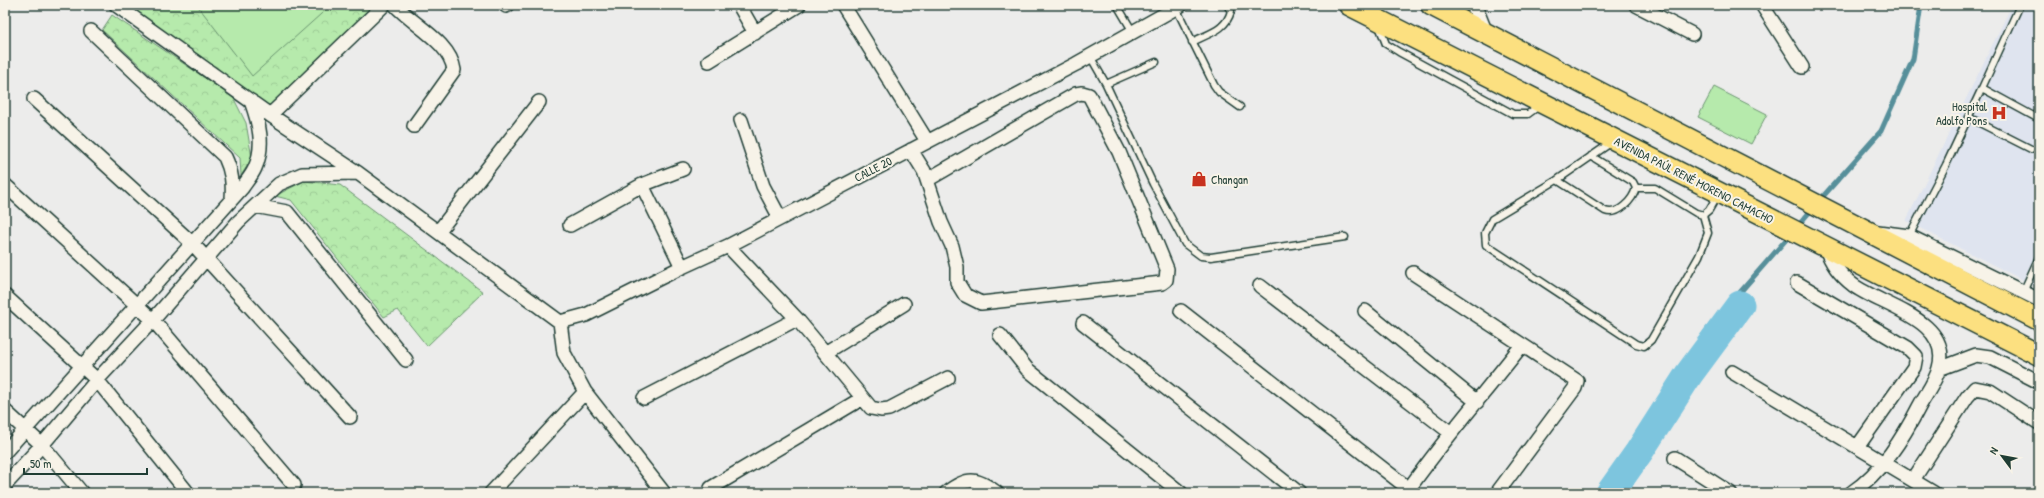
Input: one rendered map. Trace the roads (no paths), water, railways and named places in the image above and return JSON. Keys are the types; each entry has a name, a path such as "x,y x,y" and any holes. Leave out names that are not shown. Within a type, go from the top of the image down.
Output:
{"main road":[{"name":"AVENIDA PAÚL RENÉ MORENO CAMACHO","path":"1349,5 2039,355"},
{"path":"1432,5 2039,320"}],"street":[{"path":"116,5 270,115 358,173 560,322 564,353 585,392 664,493"},
{"path":"270,115 384,5"},
{"path":"394,5 446,48 453,59 454,70 414,126"},
{"path":"738,5 755,33"},
{"path":"709,61 800,5"},
{"path":"843,5 927,141"},
{"path":"1472,5 1478,13 1486,33"},
{"path":"1636,5 1692,34"},
{"path":"1762,5 1802,67"},
{"name":"CALLE 20","path":"560,322 586,315 682,267 728,246 1090,56 1178,6"},
{"path":"91,31 224,157 230,167 234,181 232,199"},
{"path":"911,150 924,171 927,180 941,222 952,246 957,268 957,282 965,295 981,303 1162,283 1166,280 1167,269 1130,177 1119,152 1089,95 1076,94 927,180"},
{"path":"34,99 193,244 350,417"},
{"path":"5,452 136,305 193,244 232,199 256,168 262,141 258,120 251,101"},
{"path":"438,232 539,102"},
{"path":"741,120 763,186 780,218"},
{"path":"570,225 642,185 683,170"},
{"path":"5,485 42,445 97,380 153,320 238,222 279,184 302,174 358,173"},
{"path":"5,184 153,320 294,485"},
{"path":"642,185 682,267"},
{"path":"255,206 287,212 406,360"},
{"path":"1867,230 1909,236 2039,300"},
{"path":"728,246 797,319 861,399 871,408 881,410 889,409 948,378"},
{"path":"1824,246 1830,261 1839,273 1854,285 1926,324 1936,339 1941,355 1939,369 1906,432 1884,462 1862,485 1851,493"},
{"path":"1413,273 1577,381 1575,388 1497,493"},
{"path":"1797,283 1908,348 1916,356 1914,367 1858,446"},
{"path":"1260,286 1451,433"},
{"path":"5,296 97,380 188,493"},
{"path":"825,353 904,304"},
{"path":"1181,311 1408,491 1451,433 1522,345"},
{"path":"1365,311 1477,402"},
{"path":"644,398 797,319"},
{"path":"1083,323 1299,493"},
{"path":"1000,335 1027,369 1180,493"},
{"path":"1939,369 1976,354 1990,357 2039,382"},
{"path":"1732,372 1858,446 1934,493"},
{"path":"1913,480 1967,397 1975,388 1990,391 2039,423"},
{"path":"491,493 585,392"},
{"path":"711,488 861,399"},
{"path":"5,411 42,445 82,493"},
{"path":"1675,458 1730,493"},
{"path":"946,493 969,480 983,482 997,493"}],"lane":[{"path":"1117,5 1133,32"},
{"path":"1192,42 1220,28 1228,22 1231,11 1227,5"},
{"path":"1909,236 1946,166 2020,5"},
{"path":"1178,6 1192,42 1219,92 1240,107"},
{"path":"1090,56 1106,84 1153,184 1186,244 1200,256 1211,257 1344,237"},
{"path":"1106,84 1156,62"},
{"path":"1982,88 2039,119"},
{"path":"1968,117 2031,149"},
{"path":"1615,140 1557,180 1492,219 1486,233 1486,245 1640,345 1644,346 1651,340 1699,256 1708,233 1703,215"},
{"path":"1557,180 1610,213 1617,212 1634,195 1636,188 1632,182 1590,156"},
{"path":"1636,188 1655,188 1696,213 1703,215"},
{"path":"1703,215 1709,210 1719,193"},
{"path":"2023,292 2039,257"}],"waterway":[{"path":"1818,202 1881,131 1913,59 1921,5"},
{"path":"1796,228 1813,208"},
{"path":"1599,493 1707,330 1791,234"},
{"path":"1610,493 1639,452 1689,374 1740,305"}],"place":[{"name":"Hospital Adolfo Pons","path":"1999,113"},
{"name":"Changan","path":"1199,179"}]}
